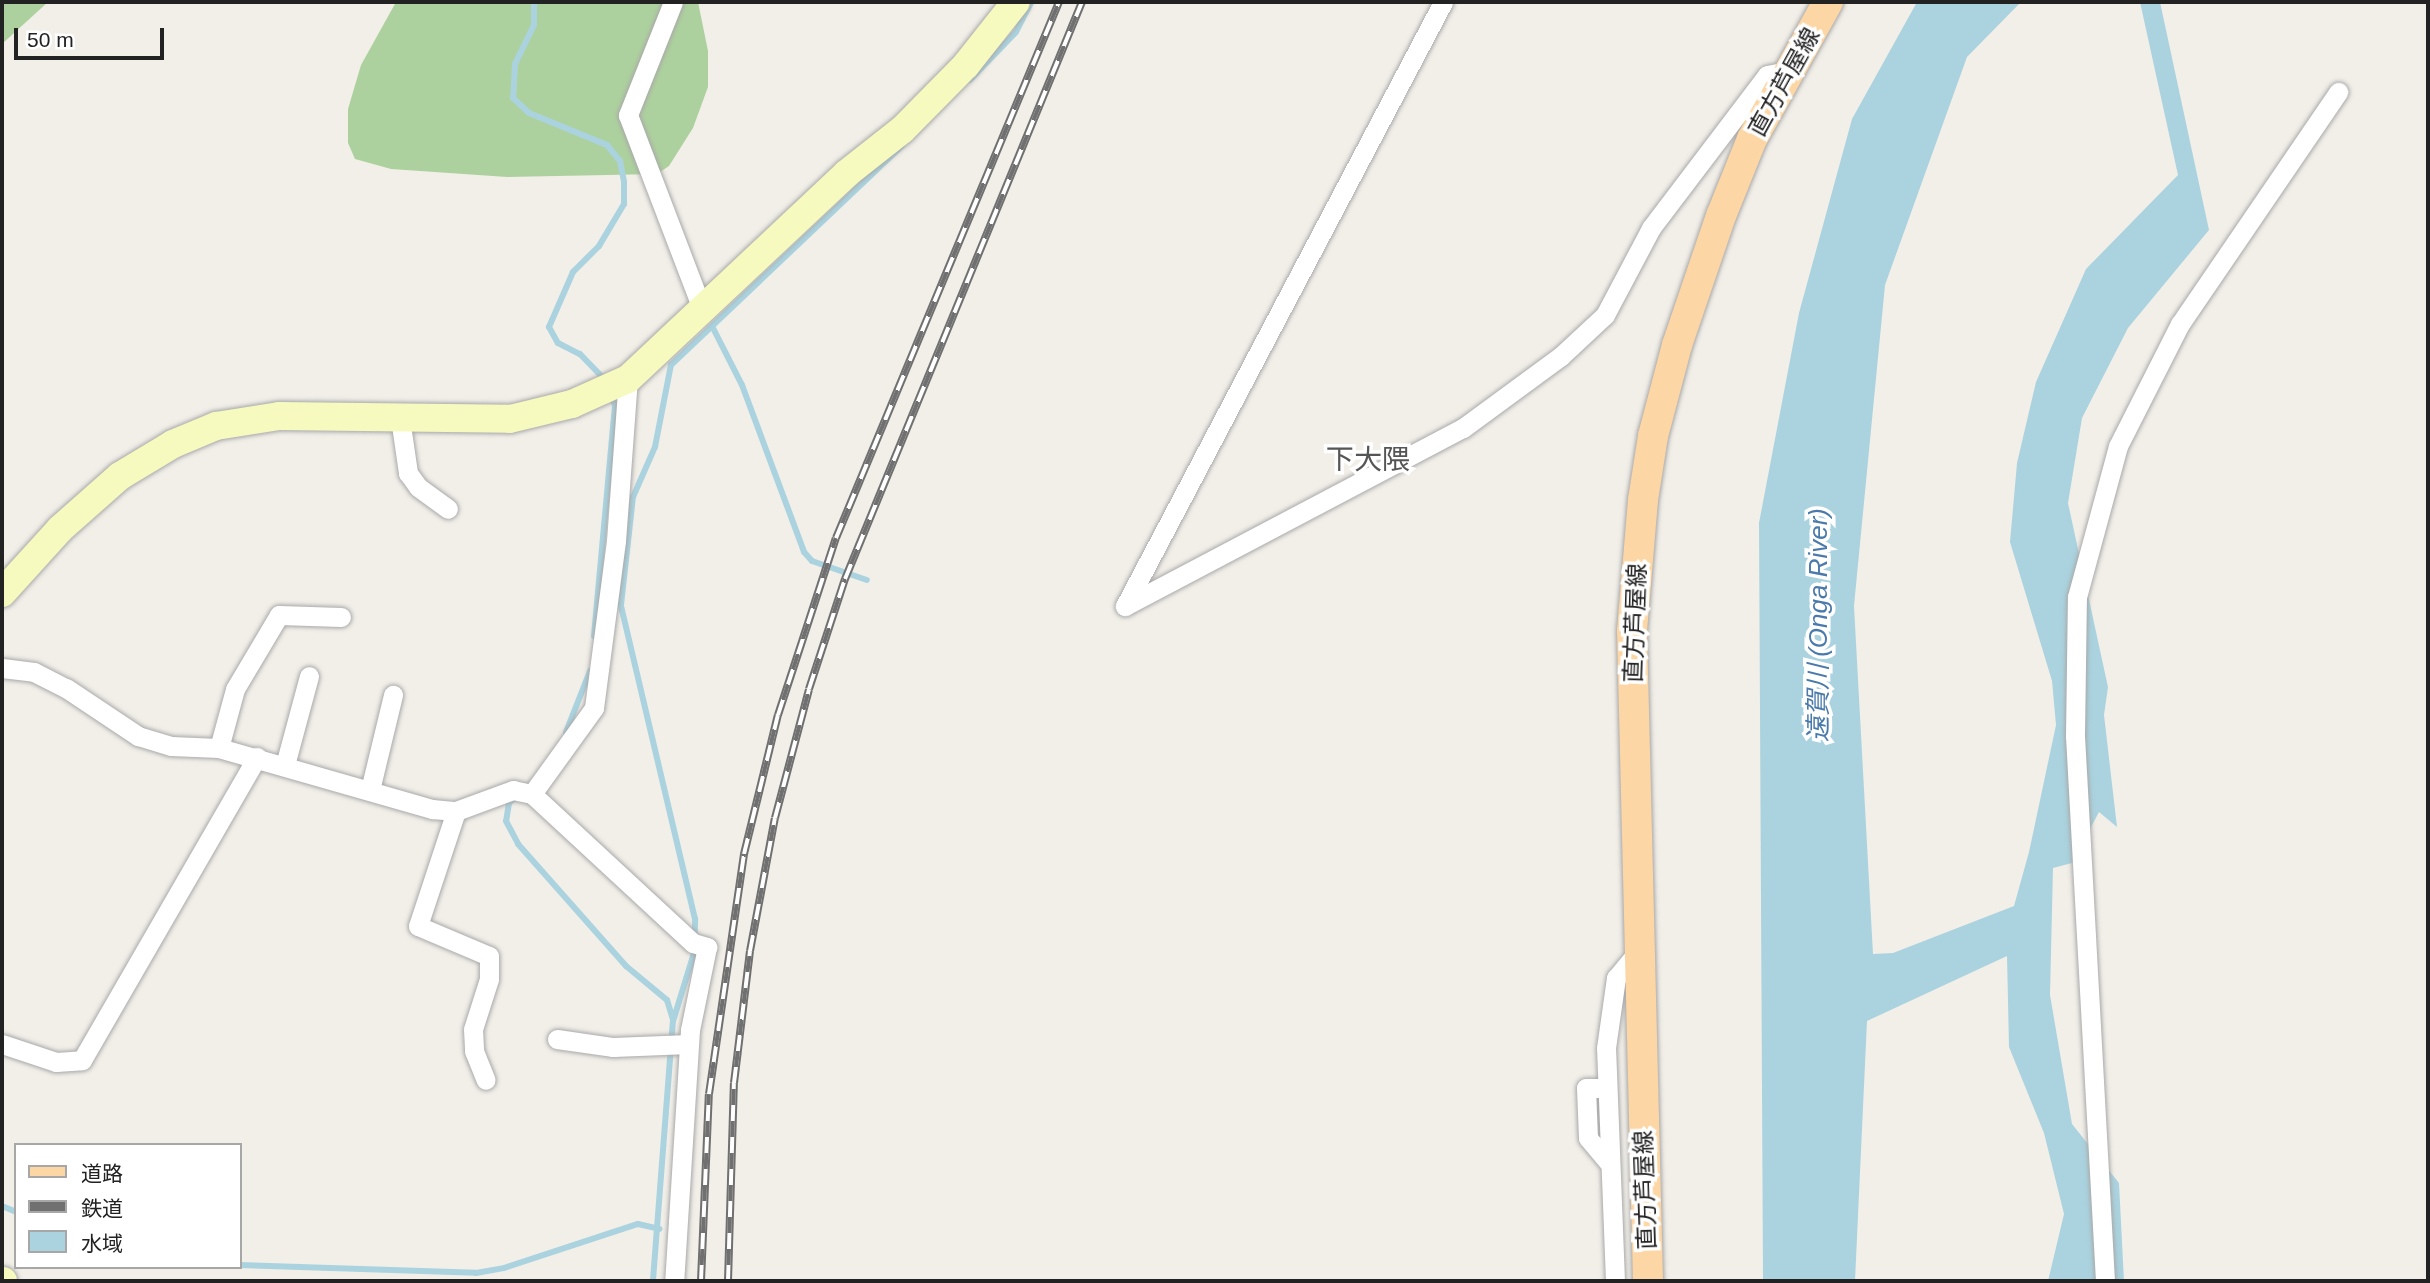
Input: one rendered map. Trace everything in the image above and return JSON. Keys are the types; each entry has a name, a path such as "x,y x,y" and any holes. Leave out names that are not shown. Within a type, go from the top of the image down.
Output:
{"main road":[{"name":"直方芦屋線","path":"1648,1281 1637,953 1632,631 1635,565 1653,436 1677,345 1721,216 1752,139 1828,2"}],"street":[{"path":"673,2 628,115 703,311"},
{"path":"2,593 60,529 120,476 173,444 216,426 279,416 510,419 572,404 628,379 846,174 902,130 966,65 1016,2"},
{"path":"1443,2 1125,606 1463,428 1561,356 1605,314 1651,228 1767,75 1788,71"},
{"path":"2105,1281 2078,787 2077,597 2118,446 2180,324 2338,92"},
{"path":"532,794 594,708 616,541 628,379"},
{"path":"400,418 408,473 418,487 448,509"},
{"path":"219,748 235,688 267,642 279,615 341,617"},
{"path":"2,668 34,672 138,736 171,746 219,748 257,757 432,809 456,811 513,790 532,794 693,943 707,947 689,1044 674,1281"},
{"path":"285,765 309,676"},
{"path":"370,790 393,695"},
{"path":"2,1044 56,1062 82,1060 257,757"},
{"path":"456,811 418,926 489,957 489,979 473,1029 474,1051 486,1080"},
{"path":"1613,1278 1606,1048 1616,978 1637,953"},
{"path":"557,1039 613,1047 689,1044"}],"green space":[{"path":"2,2 48,2 2,44"},
{"path":"396,2 698,2 708,51 708,87 693,128 669,166 657,174 507,177 391,169 355,159 348,143 348,109 361,65"}],"water":[{"name":"遠賀川 (Onga River)","path":"1917,2 2021,2 1967,57 1885,285 1854,606 1873,954 1893,953 2014,906 2029,852 2056,725 2052,681 2010,542 2017,463 2036,382 2086,269 2178,175 2140,2 2160,2 2209,230 2128,328 2082,418 2068,503 2108,687 2104,715 2117,827 2099,812 2072,863 2053,868 2050,995 2072,1124 2119,1183 2124,1281 2048,1281 2064,1214 2044,1133 2009,1047 2007,956 1867,1021 1855,1281 1763,1281 1759,523 1799,313 1852,119"}],"waterway":[{"path":"534,2 534,25 515,64 513,98 529,113 607,145 620,161 624,182 624,204 599,246 573,272 549,327 558,343 580,354 605,380"},
{"path":"970,80 1016,32 1031,2"},
{"path":"674,1018 694,953 695,919 621,605 633,497 655,447 671,365 902,146"},
{"path":"713,328 742,385 804,552 812,561 867,580"},
{"path":"594,636 615,406 610,393"},
{"path":"566,732 590,671"},
{"path":"517,796 509,803 506,821 518,844 626,966 667,1000 673,1020 653,1281"},
{"path":"2,1206 14,1211"},
{"path":"242,1265 476,1273 504,1268 638,1224 659,1229"}],"railway":[{"path":"701,1281 709,1094 744,854 778,715 836,538 1059,2"},
{"path":"728,1281 734,1083 750,951 775,818 809,689 845,579 1082,2"}],"district":[{"name":"下大隈","path":"1368,460"}]}
